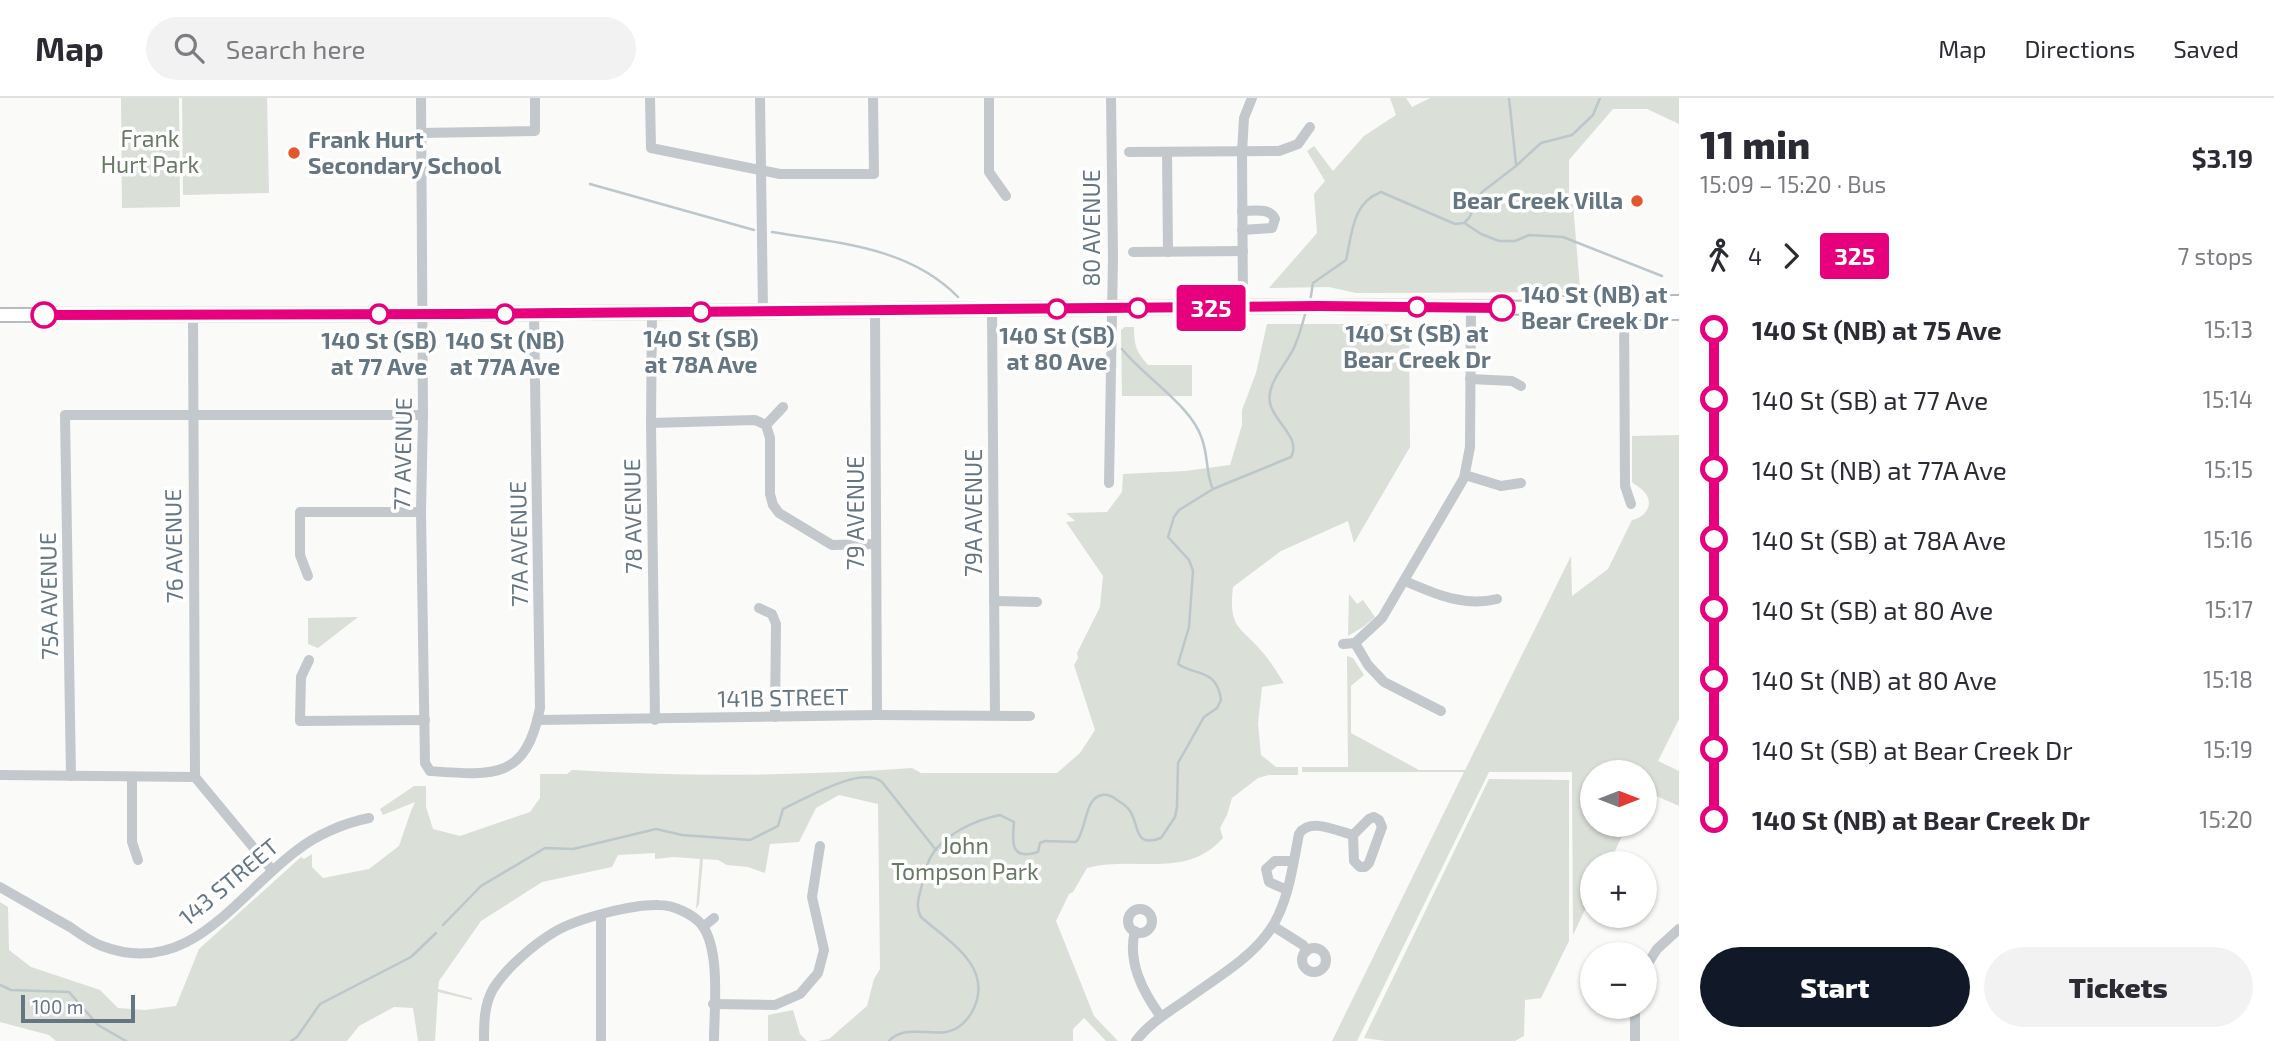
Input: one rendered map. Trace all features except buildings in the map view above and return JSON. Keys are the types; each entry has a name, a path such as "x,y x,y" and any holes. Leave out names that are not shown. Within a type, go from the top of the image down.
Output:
{"main road":[{"path":"0,315 1295,306 1542,308 1553,313 1679,302"},
{"path":"1624,308 1679,313"}],"street":[{"name":"77 AVENUE","path":"421,98 421,512 426,768"},
{"path":"422,133 535,131 535,98"},
{"path":"650,98 651,148 780,174 874,174 873,98"},
{"path":"760,98 763,311"},
{"path":"989,98 989,172 1006,196"},
{"name":"80 AVENUE","path":"1109,483 1111,98"},
{"path":"1242,307 1242,152 1244,118 1252,98"},
{"path":"1129,152 1279,151 1298,144 1310,127"},
{"path":"1167,152 1168,252"},
{"path":"1242,212 1267,211 1273,214 1275,219 1272,228 1242,230"},
{"path":"1133,252 1242,251"},
{"path":"1343,644 1355,643 1382,618 1465,475 1470,447 1471,308"},
{"path":"1624,308 1625,485 1632,504"},
{"name":"79A AVENUE","path":"992,309 995,715"},
{"name":"79 AVENUE","path":"875,310 877,715"},
{"name":"78 AVENUE","path":"652,312 655,719"},
{"name":"77A AVENUE","path":"426,768 437,772 483,772 511,766 526,751 540,708 534,313"},
{"name":"76 AVENUE","path":"193,315 195,777"},
{"path":"1470,379 1512,381 1521,386"},
{"path":"766,425 783,407"},
{"name":"75A AVENUE","path":"71,776 65,415 192,415"},
{"path":"192,415 423,415"},
{"path":"651,423 755,420 766,425 770,438 770,494 779,513 832,545 876,544"},
{"path":"1465,475 1501,485 1521,483"},
{"path":"308,576 300,555 300,512 421,512"},
{"path":"1405,581 1452,600 1480,603 1497,599"},
{"path":"994,601 1037,603"},
{"path":"759,608 772,614 776,624 775,718"},
{"path":"1355,643 1368,665 1384,682 1441,712"},
{"path":"309,660 301,677 300,722 425,720"},
{"name":"141B STREET","path":"537,720 877,715 1030,716"},
{"path":"0,775 195,777 272,870"},
{"path":"132,777 132,842 138,860"},
{"name":"143 STREET","path":"0,887 101,946 149,955 173,950 200,936 272,870 310,841 347,824 369,818"},
{"path":"1377,818 1381,822 1382,827 1373,853 1365,867 1357,866 1354,861 1353,835 1369,819 1377,818"},
{"path":"1136,1041 1161,1017 1245,958 1273,926 1287,890 1299,834 1303,827 1310,825 1353,835"},
{"path":"713,1004 775,1004 800,994 818,973 824,950 812,897 820,846"},
{"path":"1287,890 1269,882 1266,869 1275,860 1293,860"},
{"path":"484,1041 487,1002 498,982 544,939 569,925 601,915 659,905 676,908 700,923 713,956 714,1041"},
{"path":"601,915 601,1041"},
{"path":"700,923 714,918"},
{"path":"1273,926 1303,945 1307,951"},
{"path":"1657,949 1679,929"},
{"path":"1135,931 1132,946 1137,973 1150,1002 1161,1017"},
{"path":"1635,1019 1636,1041"}],"green space":[{"name":"Frank Hurt Park","path":"121,98 179,98 180,207 122,208"},
{"path":"182,98 267,98 269,193 183,195"},
{"path":"1390,98 1406,98 1412,107 1430,98 1679,98 1679,124 1647,109 1613,109 1569,160 1569,204 1573,204 1580,288 1570,288 1570,292 1356,293 1329,287 1269,288 1317,233 1314,194 1325,181 1307,151 1314,146 1333,171 1364,136 1396,115"},
{"name":"John Tompson Park","path":"1267,324 1409,324 1410,447 1354,543 1348,521 1281,551 1233,587 1232,612 1238,626 1267,657 1284,683 1262,687 1258,723 1261,755 1276,767 1298,767 1298,775 1269,775 1258,778 1232,798 1220,828 1223,838 1209,851 1176,863 1087,868 1073,892 1069,894 1056,921 1094,1016 1118,1041 1106,1041 1084,1018 1073,1029 1073,1041 818,1041 829,1039 867,1006 874,979 880,969 878,804 839,795 816,808 799,842 770,844 765,873 748,867 727,865 718,860 703,859 699,904 696,909 700,859 655,859 655,853 618,855 612,867 542,882 481,921 439,981 438,989 472,1000 438,992 435,1041 418,1041 413,1008 394,1007 359,1026 347,1041 56,1041 49,1035 0,1022 0,902 8,907 9,950 31,967 100,990 118,1008 145,1010 176,1006 199,949 301,857 304,859 312,854 312,867 323,878 369,869 399,846 415,802 383,815 380,809 414,786 426,786 426,807 433,829 460,836 530,812 540,798 540,774 567,774 572,770 742,775 912,768 921,773 1057,773 1080,753 1095,730 1074,665 1078,658 1077,653 1100,607 1103,576 1066,522 1075,521 1066,513 1107,512 1122,492 1123,474 1185,471 1230,465 1242,425 1242,410 1256,373"},
{"path":"1134,327 1136,348 1148,365 1192,365 1192,396 1122,396 1121,330"},
{"path":"1679,435 1679,719 1658,761 1679,771 1679,806 1657,796 1657,760 1580,760 1580,837 1622,837 1615,851 1580,851 1580,920 1573,935 1572,772 1489,772 1357,1041 1332,1041 1464,772 1302,772 1302,767 1348,767 1347,656 1353,658 1364,675 1351,686 1351,733 1419,770 1465,770 1571,556 1572,596 1608,569 1632,520 1640,517 1648,507 1646,494 1632,482 1632,436"},
{"path":"1349,594 1357,604 1363,600 1375,617 1348,636"},
{"path":"358,617 318,648 308,644 308,618"},
{"path":"1489,779 1569,780 1569,941 1541,998 1525,1000 1524,1036 1515,1041 1386,1041 1364,1038"},
{"path":"793,1010 800,1034 807,1041 768,1041 768,1015"}],"waterway":[{"path":"1509,98 1516,164"},
{"path":"1310,302 1313,283 1346,260 1355,220 1371,197 1381,192 1455,224 1464,223 1482,192 1541,143 1572,135 1593,115 1600,98"},
{"path":"590,184 754,230"},
{"path":"1466,224 1499,241 1515,241 1529,235 1563,237 1662,276"},
{"path":"772,232 847,244 895,257 939,280 958,297"},
{"path":"889,1041 901,1033 939,1033 955,1029 969,1016 978,993 978,979 973,967 955,945 921,917 918,909 930,858 942,842 970,825 1000,815 1014,822 1013,843 1022,854 1038,852 1040,843 1045,841 1076,842 1092,802 1096,797 1104,795 1112,796 1127,808 1139,834 1146,840 1161,838 1175,817 1178,763 1204,717 1217,708 1221,700 1219,690 1210,678 1178,664 1189,627 1193,571 1189,560 1168,537 1179,510 1213,489 1291,457 1293,443 1272,410 1270,395 1271,387 1293,350 1306,311"},
{"path":"1083,326 1100,335"},
{"path":"1122,349 1178,403 1197,427 1204,445 1212,487"},
{"path":"443,925 481,886 545,848 573,849 656,829 682,835 750,840 778,826 783,809 847,780 873,778 882,782 936,850"},
{"path":"291,1041 297,1037 320,1004 411,957 436,933"},
{"path":"0,985 11,990 69,992 98,1025 126,1041"}],"bus line":[{"name":"325","path":"44,315 1318,306 1502,308"}],"place":[{"name":"Frank Hurt Secondary School","path":"294,153"},
{"name":"Bear Creek Villa","path":"1637,201"},
{"name":"140 St (SB) at Bear Creek Dr","path":"1417,307"},
{"name":"140 St (NB) at Bear Creek Dr","path":"1502,308"},
{"name":"140 St (SB) at 80 Ave","path":"1057,309"},
{"name":"140 St (SB) at 78A Ave","path":"701,312"},
{"name":"140 St (SB) at 77 Ave","path":"379,314"},
{"name":"140 St (NB) at 77A Ave","path":"505,314"}]}
